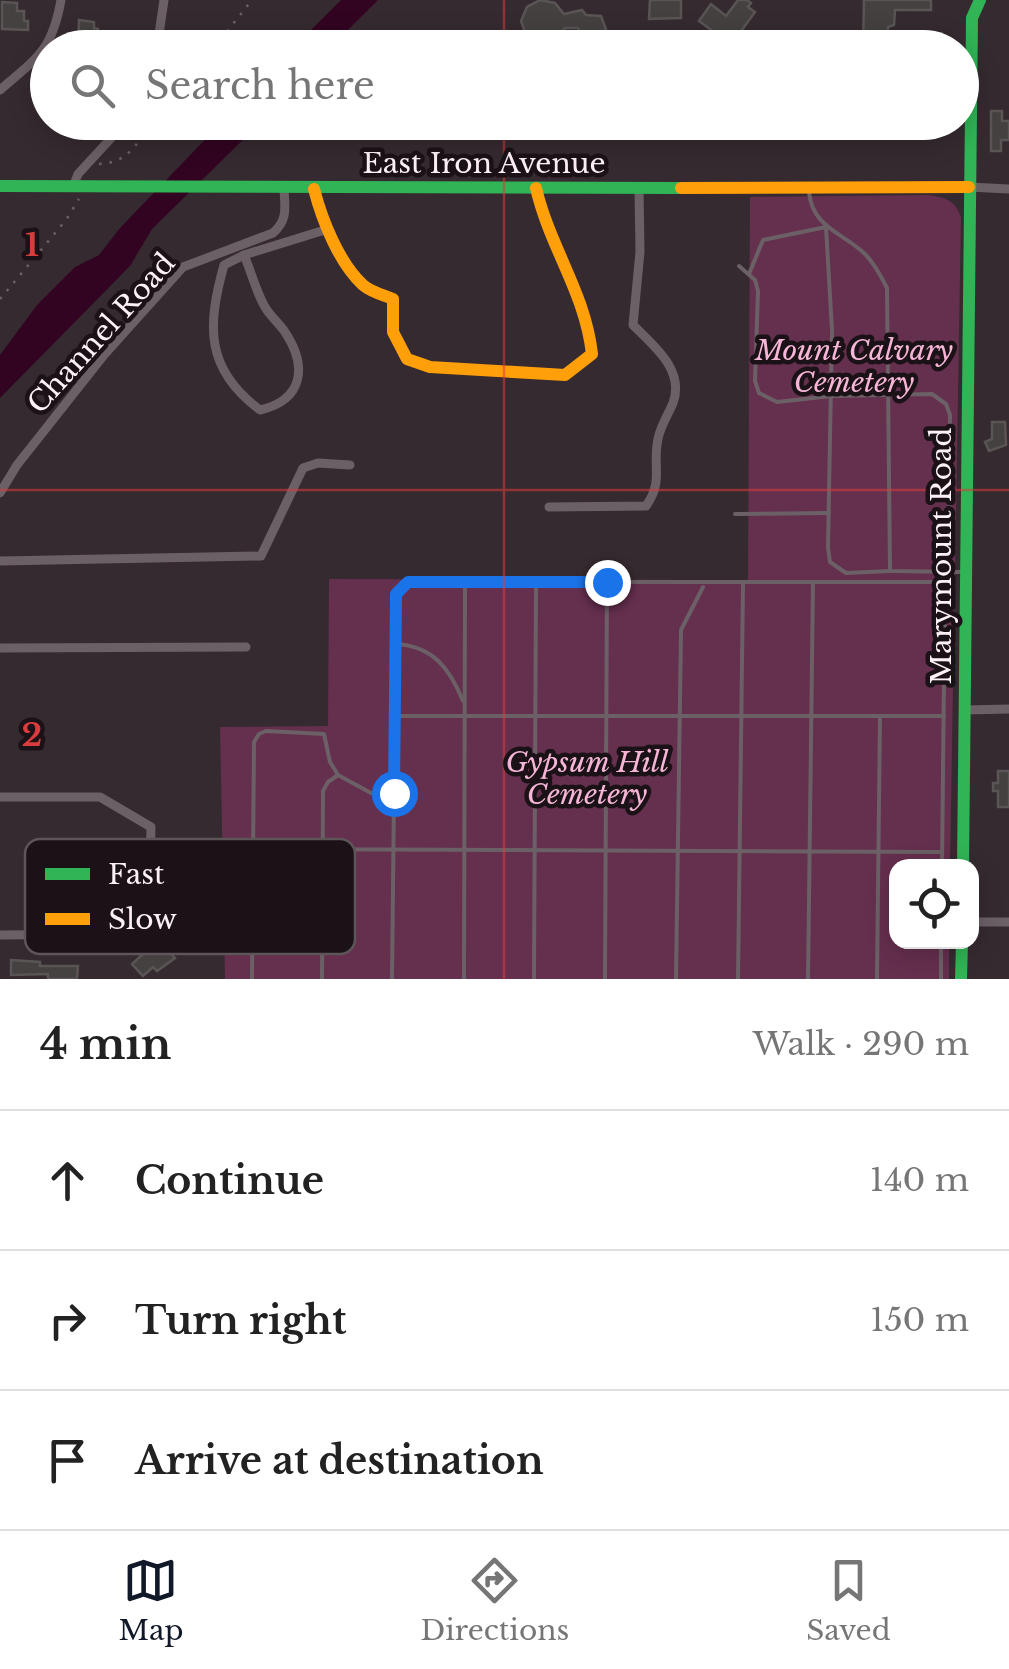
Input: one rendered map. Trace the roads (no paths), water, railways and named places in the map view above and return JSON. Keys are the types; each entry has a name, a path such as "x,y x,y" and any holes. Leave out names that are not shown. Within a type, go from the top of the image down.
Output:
{"street":[{"path":"54,30 61,0"},
{"path":"160,30 164,0"},
{"name":"Marymount Road","path":"972,30 980,0"},
{"path":"0,90 30,63"},
{"path":"78,187 87,164 109,140"},
{"name":"Marymount Road","path":"963,859 970,140"},
{"name":"East Iron Avenue","path":"0,186 284,190 969,186"},
{"path":"969,186 1009,190"},
{"path":"314,189 328,230 364,286 393,299 393,332 407,358 430,367 565,376 592,354 588,319 543,217 536,188"},
{"path":"548,507 646,506 657,491 658,438 675,398 676,381 666,358 634,325 640,252 639,188"},
{"name":"Channel Road","path":"0,492 17,464 104,355 183,267 273,233 281,226 286,216 284,190"},
{"path":"244,255 265,308 297,353 298,384 282,405 260,410 236,392 222,366 211,330 224,265 244,255 328,230"},
{"path":"0,561 262,556 303,468 318,463 350,464"},
{"path":"0,648 246,647"},
{"path":"965,710 1009,709"},
{"path":"0,797 100,797 150,827 150,839"},
{"path":"979,922 1009,922"},
{"path":"0,935 25,935"},
{"path":"961,979 962,949"}],"lane":[{"path":"808,187 815,214 865,254 887,288 890,571"},
{"path":"750,274 763,240 826,226"},
{"path":"826,226 830,562 846,573 966,572"},
{"path":"739,266 756,280 758,291 756,381 760,393 778,402 831,396 932,394 946,404 950,415 949,572"},
{"path":"736,514 829,513"},
{"path":"392,979 396,594 408,582 945,582 942,859"},
{"path":"464,979 465,582"},
{"path":"534,979 536,582"},
{"path":"605,979 607,582"},
{"path":"738,979 743,582"},
{"path":"808,979 813,582"},
{"path":"676,979 681,630 702,588"},
{"path":"396,644 422,650 440,660 452,674 466,707"},
{"path":"395,716 944,716"},
{"path":"877,979 880,716"},
{"path":"252,839 254,752 259,734 324,734 330,762 338,776 371,793 394,793"},
{"path":"323,839 323,791 338,776"},
{"path":"355,849 942,852"},
{"path":"941,979 942,949"},
{"path":"322,954 322,979"}],"park label":[{"name":"Mount Calvary Cemetery","path":"854,366"},
{"name":"Gypsum Hill Cemetery","path":"587,778"}]}
